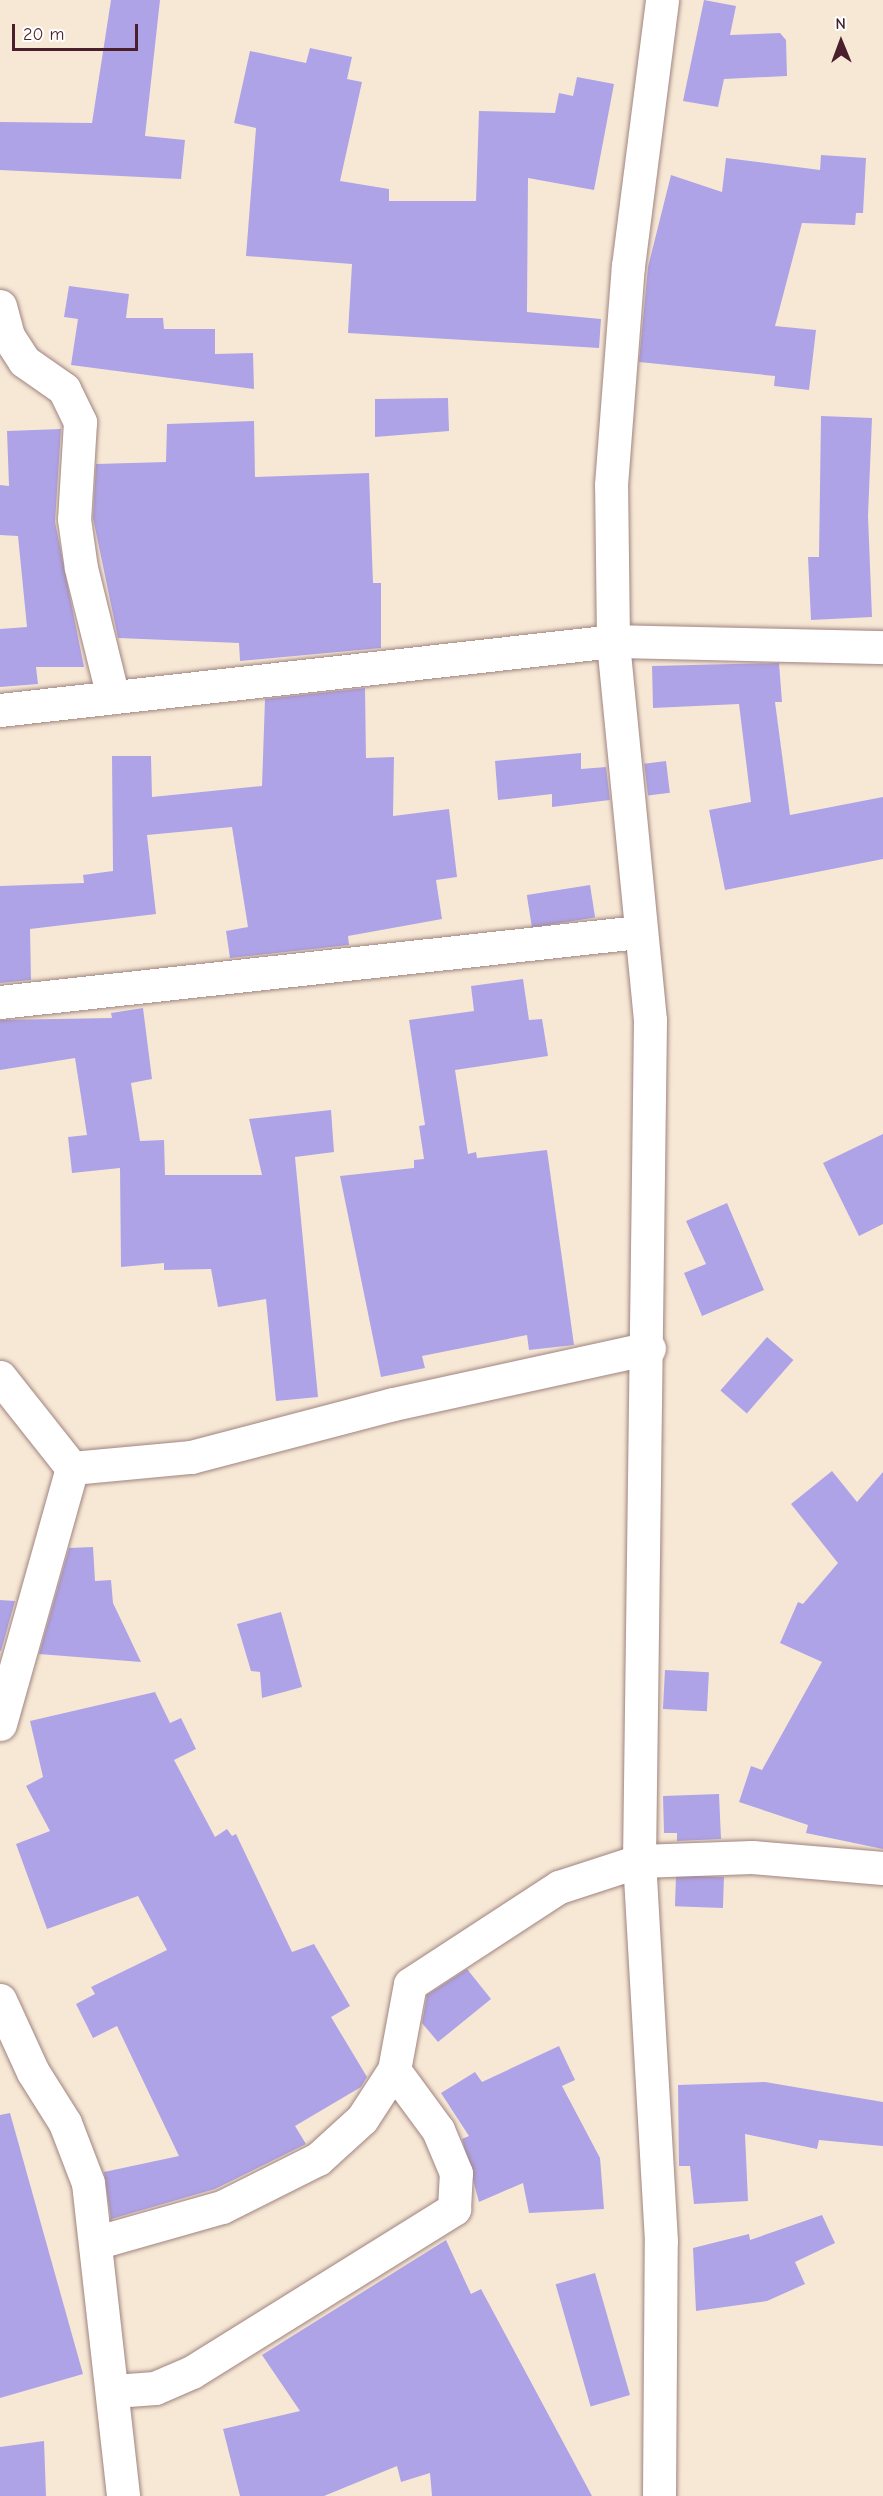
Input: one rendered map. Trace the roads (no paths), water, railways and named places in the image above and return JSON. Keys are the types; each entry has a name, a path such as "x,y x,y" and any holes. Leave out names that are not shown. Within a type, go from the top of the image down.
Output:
{"street":[{"path":"659,2496 661,2241 639,1862 649,1348 650,1020 638,932 613,641 611,485 624,312 662,0"},
{"path":"0,306 8,336 24,361 64,389 80,422 74,519 81,568 113,697"},
{"path":"0,710 613,641 883,647"},
{"path":"0,1002 638,932"},
{"path":"72,1468 191,1457 393,1404 649,1348"},
{"path":"0,1377 72,1468"},
{"path":"0,1724 72,1468"},
{"path":"98,2242 222,2207 318,2159 362,2119 394,2070 410,1984 529,1902 639,1862 752,1857 883,1868"},
{"path":"0,2000 33,2072 65,2123 88,2183 98,2242 123,2496"},
{"path":"114,2391 155,2388 192,2372 454,2209 456,2173 438,2130 394,2070"}]}
